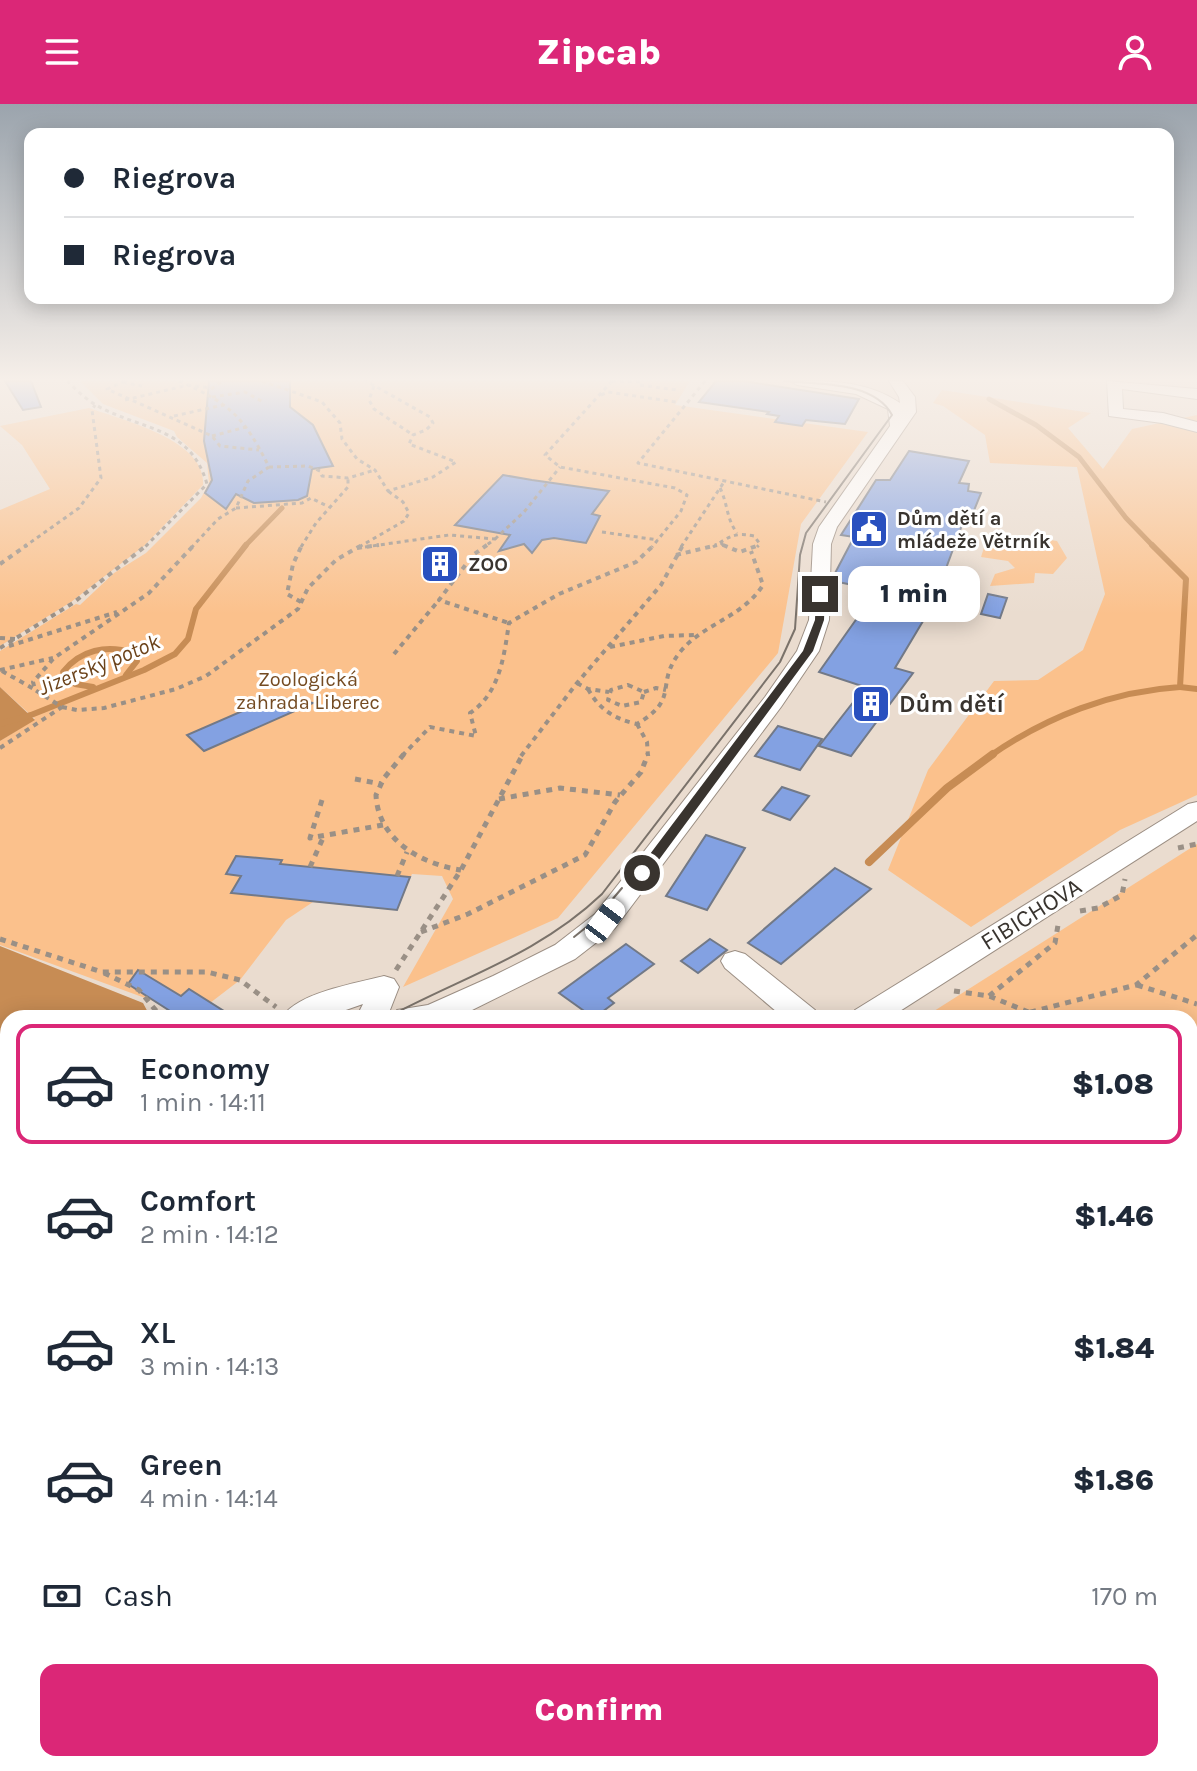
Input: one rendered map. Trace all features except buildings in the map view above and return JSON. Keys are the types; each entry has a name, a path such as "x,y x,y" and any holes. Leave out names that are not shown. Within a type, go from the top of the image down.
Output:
{"street":[{"path":"440,1010 565,952 605,921 808,651 819,620 822,544 842,505 875,459"},
{"name":"FIBICHOVA","path":"879,1010 1197,810"},
{"path":"735,961 794,1010"},
{"path":"312,1010 326,1003 384,987"},
{"path":"375,1010 384,987"}],"path":[{"path":"0,564 79,508 101,478 98,459"},
{"path":"0,649 73,603 140,552 207,484 205,467 198,459"},
{"path":"264,459 269,467"},
{"path":"0,670 61,707 77,710 104,708 176,689 206,676 298,609 321,573 356,548 395,527 409,513 403,502 388,491 375,470 357,459"},
{"path":"388,491 446,471 456,462 448,459"},
{"path":"439,600 509,623 559,594 636,562 659,540 681,511 687,495 675,488 560,467 547,459"},
{"path":"641,459 638,463 842,505"},
{"path":"236,508 248,481 269,467 308,466 320,471 322,476 348,478 375,470"},
{"path":"394,654 473,555 524,512 560,467"},
{"path":"301,602 287,594 287,571 315,524 348,487 348,478"},
{"path":"384,987 461,870 517,761 577,683 661,585 676,555 724,482"},
{"path":"720,488 728,504 726,513 729,521 737,533"},
{"path":"35,690 33,682 38,673 54,658 149,593 218,519 236,508 302,503 311,498 329,507"},
{"path":"602,532 659,540"},
{"path":"676,555 705,551 737,533 754,536 760,541 759,547 751,551 730,550 721,543"},
{"path":"356,548 449,535 495,539"},
{"path":"610,647 664,636 695,635 733,617 757,597 763,585 751,551"},
{"path":"0,649 124,610"},
{"path":"461,870 445,868 407,852 383,825 375,798 381,784 430,727 476,736 470,713 485,704 504,654 509,623"},
{"path":"637,724 664,703 667,673 695,635"},
{"path":"0,638 15,639"},
{"path":"0,670 54,658"},
{"path":"577,683 588,689 609,692 624,685 644,692 656,688 666,690"},
{"path":"420,932 468,914 585,855 598,840 620,795 635,783 648,756 644,736 637,724 613,718 593,699 588,689"},
{"path":"609,692 610,702 626,707 641,702 644,692"},
{"path":"0,748 61,707"},
{"path":"355,779 381,784"},
{"path":"498,799 538,789 569,786 620,795"},
{"path":"322,800 310,838 383,825"},
{"path":"310,867 323,838"},
{"path":"397,876 407,852"},
{"path":"1037,1010 1136,985 1197,935"},
{"path":"0,939 102,972 139,990 155,1010"},
{"path":"989,996 1055,943"},
{"path":"102,972 207,972 240,980 279,1010"},
{"path":"922,983 989,996 1024,1010"},
{"path":"1136,985 1197,1004"}],"green space":[{"path":"31,459 194,459 201,469 203,485 144,546 71,602 0,646 0,510 50,489"},
{"name":"Zoologická zahrada Liberec","path":"202,459 848,459 801,524 778,653 558,918 403,987 453,899 442,876 412,874 397,910 313,902 286,920 240,980 210,1003 189,989 181,996 171,990 156,1002 0,945 0,741 35,719 0,687 0,651 76,604 80,605 114,573 146,553 201,498 209,483 207,463"},
{"path":"989,459 1094,459 1103,469 1110,459 1197,459 1197,795 1120,830 971,927 888,870 928,770 994,681 1038,680 1083,650 1105,594 1077,467 990,463"},
{"path":"988,535 1017,535 1057,541 1067,558 1053,574 1035,573 1034,583 990,586 995,574 1015,568 1008,561 981,557"},
{"path":"1197,844 1197,1010 936,1010"}],"shaded area":[{"path":"0,687 35,720 0,741"},
{"path":"0,946 143,1003 147,1010 0,1010"}],"waterway":[{"path":"1080,459 1126,518 1154,547"},
{"name":"Jizerský potok","path":"244,547 282,508"},
{"name":"Jizerský potok","path":"0,724 31,715 144,670 175,654 188,639 196,609 246,545"},
{"path":"1154,547 1186,579 1180,687"},
{"path":"93,687 75,684 63,672 77,658 95,651 113,649 133,653 137,661 126,675"},
{"path":"993,754 1034,729 1080,708 1130,694 1180,687"},
{"path":"1180,687 1197,689"},
{"path":"869,862 947,788 993,754"}],"tram line":[{"path":"401,1010 526,949 602,894 780,662 795,629 800,555 806,533 860,459"},
{"path":"574,937 594,921 622,888"}],"place":[{"name":"Dům dětí a mládeže Větrník","path":"869,529"},
{"name":"ZOO","path":"440,564"},
{"name":"Dům dětí","path":"871,704"}],"route":[{"path":"642,873 791,678 815,638 820,594"}]}
